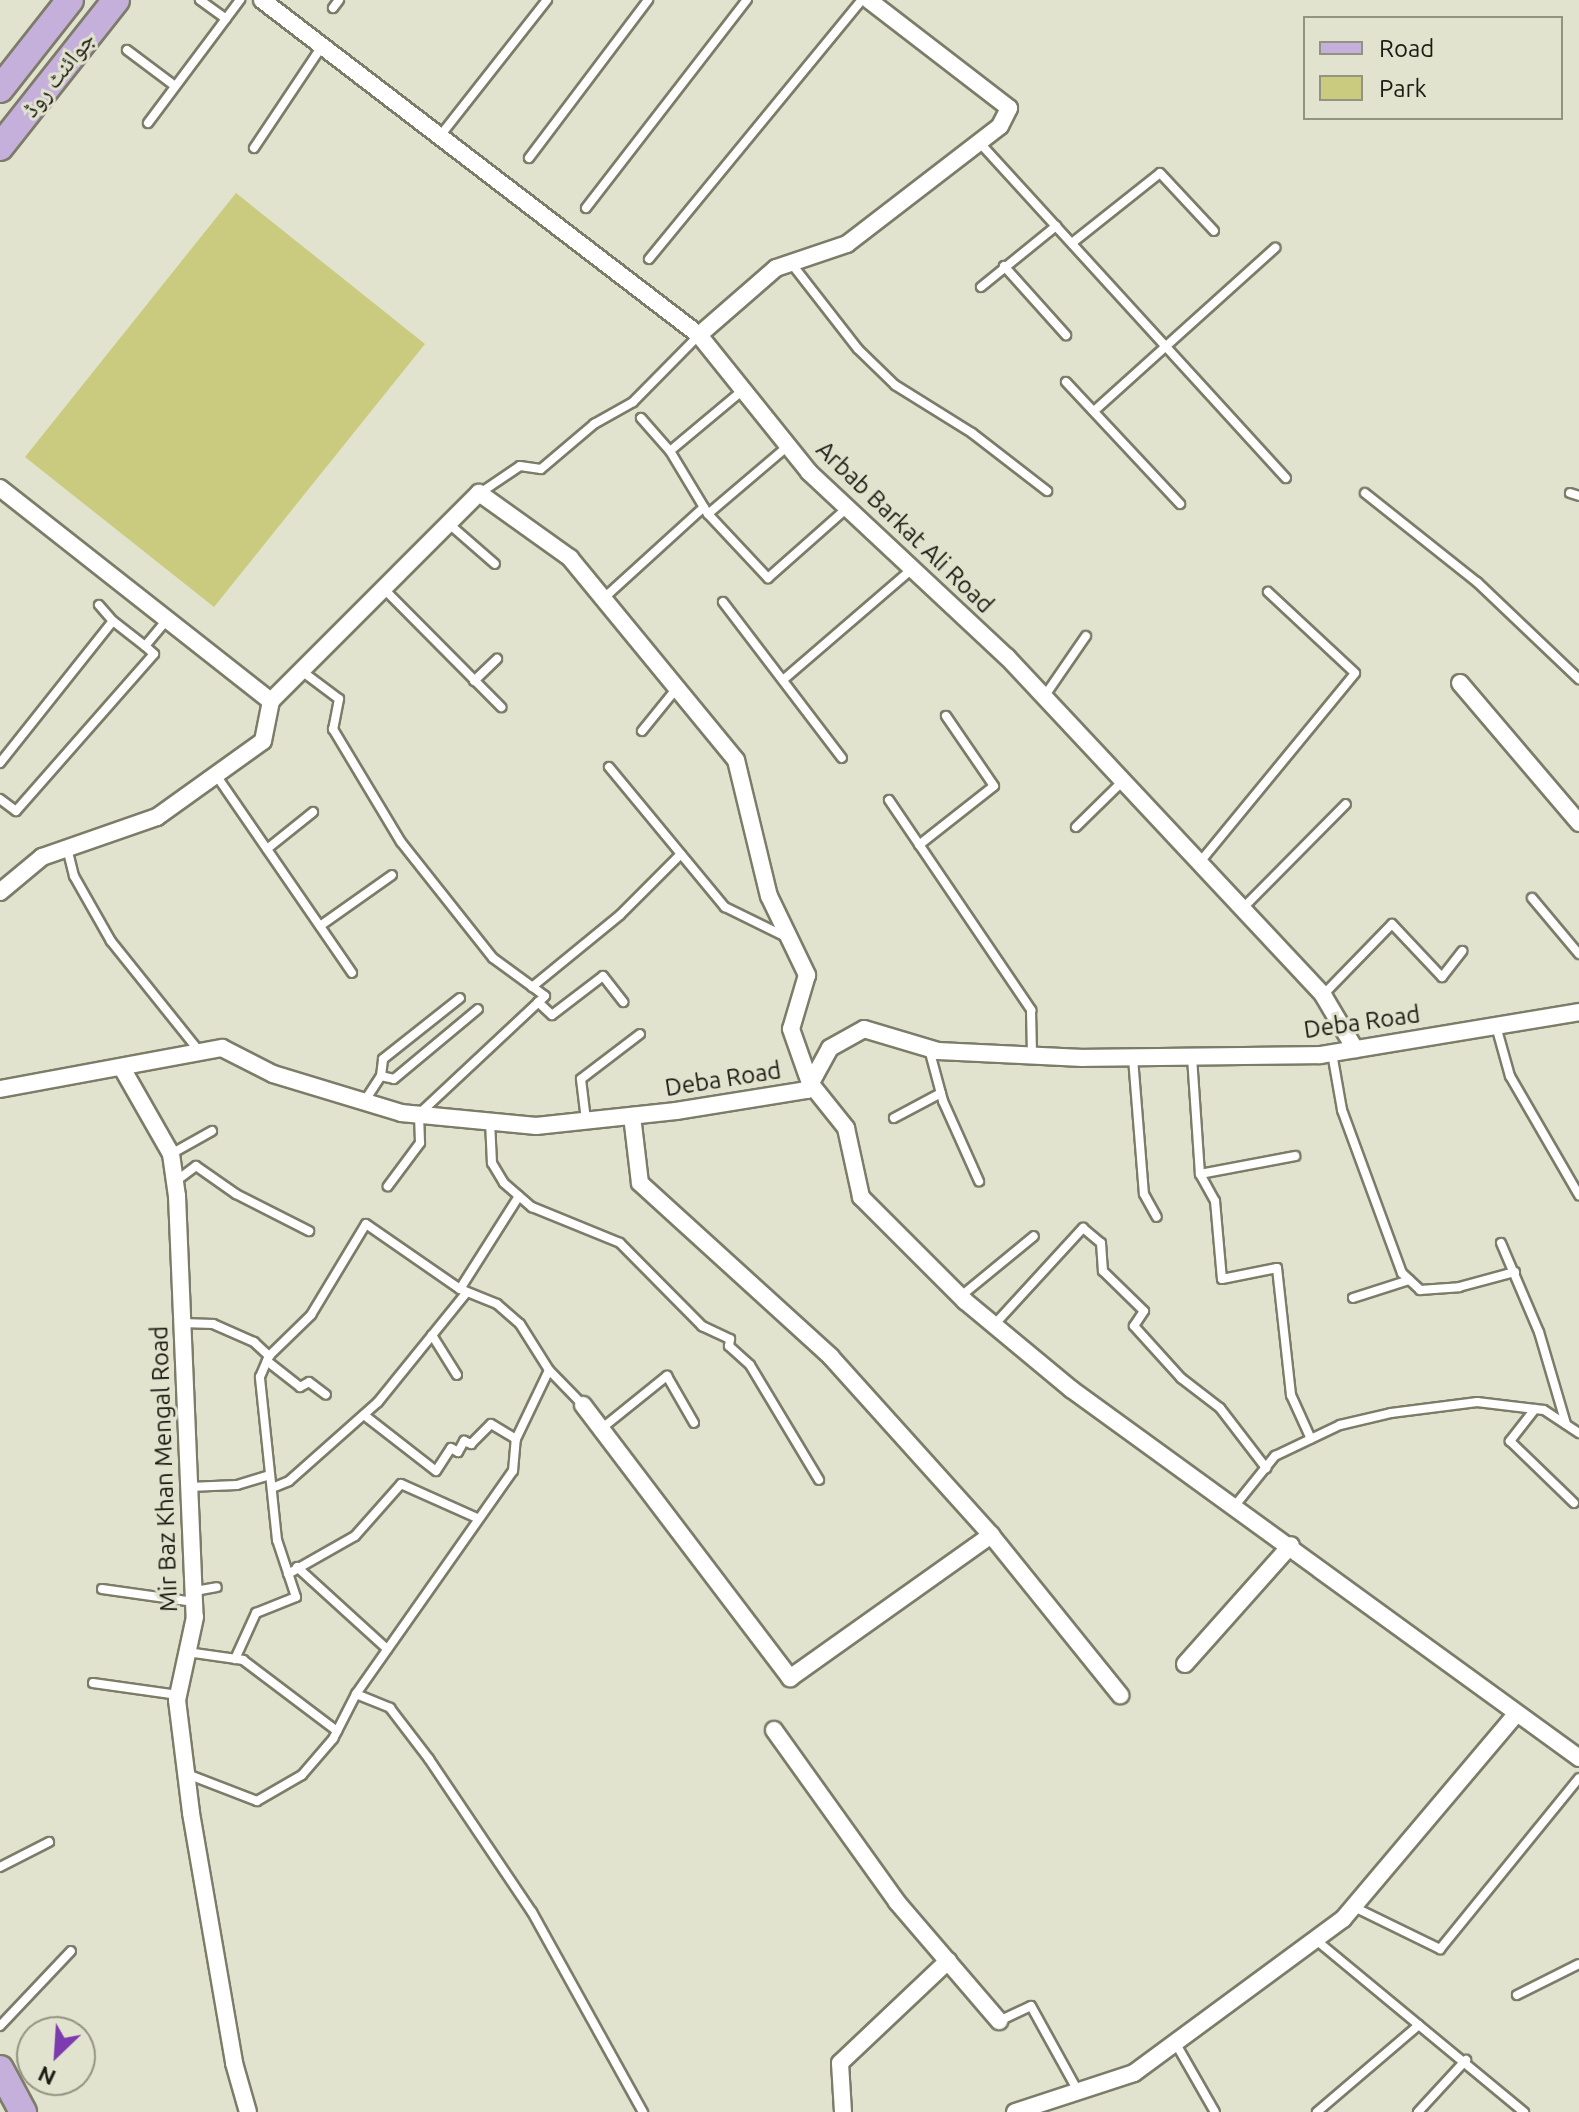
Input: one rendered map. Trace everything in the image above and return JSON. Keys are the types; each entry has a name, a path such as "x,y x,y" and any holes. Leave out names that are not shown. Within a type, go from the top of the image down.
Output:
{"main road":[{"name":"جوائنٹ روڈ","path":"0,89 70,0"},
{"name":"جوائنٹ روڈ","path":"0,147 116,0"},
{"path":"0,2069 23,2112"}],"street":[{"name":"Arbab Barkat Ali Road","path":"262,0 699,335 788,446 847,508 1044,697 1323,995 1355,1049"},
{"path":"699,335 776,268 847,244 1000,126 1009,108 869,0"},
{"path":"0,488 271,701"},
{"path":"0,892 42,857 157,817 263,741 271,701 299,669 479,493 570,558 736,760 769,896 807,975 791,1029 810,1083 846,1128 861,1197 960,1296 994,1325 1232,1509 1291,1545 1579,1758"},
{"path":"1460,683 1579,823"},
{"name":"Deba Road","path":"0,1089 222,1048 273,1074 364,1102 419,1114 536,1126 632,1116 807,1090 830,1048 864,1029 929,1049 1032,1056 1332,1053 1579,1012"},
{"name":"Mir Baz Khan Mengal Road","path":"122,1068 171,1154 175,1181 194,1597 178,1695 186,1774 234,2063 248,2112"},
{"path":"632,1116 640,1183 831,1357 991,1535 1120,1695"},
{"path":"583,1405 790,1678 991,1535"},
{"path":"1185,1664 1291,1545"},
{"path":"1015,2112 1134,2073 1316,1940 1354,1907 1516,1714"},
{"path":"774,1730 897,1902 999,2021"},
{"path":"843,2112 840,2063 948,1961"}],"lane":[{"path":"200,0 226,19"},
{"path":"148,123 240,0"},
{"path":"440,137 547,0"},
{"path":"529,158 648,0"},
{"path":"586,208 747,0"},
{"path":"649,259 862,0"},
{"path":"254,148 322,46"},
{"path":"127,50 175,86"},
{"path":"979,142 1286,478"},
{"path":"1072,243 1160,173 1214,231"},
{"path":"981,287 1056,226"},
{"path":"1094,411 1275,248"},
{"path":"791,263 858,349 895,385 972,433 1047,491"},
{"path":"1004,266 1066,335"},
{"path":"479,493 520,466 541,469 594,424 633,402 699,335"},
{"path":"1066,382 1180,504"},
{"path":"670,451 743,390"},
{"path":"641,418 670,451 706,510 768,578 847,508"},
{"path":"603,598 706,510 788,446"},
{"path":"1365,493 1477,582 1579,679"},
{"path":"448,523 495,564"},
{"path":"783,680 912,569"},
{"path":"383,587 501,707"},
{"path":"1198,864 1355,673 1268,592"},
{"path":"723,602 842,758"},
{"path":"0,799 16,811 154,654 113,621 99,605"},
{"path":"145,646 169,619"},
{"path":"0,763 113,621"},
{"path":"1044,697 1086,636"},
{"path":"474,681 497,659"},
{"path":"299,669 339,699 333,729 401,842 493,958 545,996 419,1114 420,1143 388,1186"},
{"path":"642,731 677,688"},
{"path":"919,845 994,786 946,716"},
{"path":"609,767 725,907 789,939"},
{"path":"216,775 352,973"},
{"path":"1076,827 1122,782"},
{"path":"889,800 1031,1010 1032,1056"},
{"path":"1242,910 1346,804"},
{"path":"267,849 313,812"},
{"path":"67,848 74,876 111,941 201,1053"},
{"path":"532,987 620,915 681,854"},
{"path":"320,926 392,875"},
{"path":"1532,898 1579,954"},
{"path":"1323,995 1392,924 1442,977 1462,951"},
{"path":"538,1002 552,1015 603,976 623,1002"},
{"path":"364,1102 381,1076 383,1059 460,998"},
{"path":"381,1076 394,1079 478,1009"},
{"path":"1496,1026 1510,1076 1579,1195"},
{"path":"586,1121 581,1079 640,1034"},
{"path":"929,1049 941,1093 979,1181"},
{"path":"1332,1053 1342,1110 1402,1273 1420,1290 1459,1287 1515,1272"},
{"path":"1192,1056 1200,1174 1215,1201 1222,1279 1277,1268 1291,1395 1311,1439"},
{"path":"1133,1057 1144,1194 1157,1217"},
{"path":"894,1118 941,1093"},
{"path":"490,1121 492,1163 519,1196 532,1207 620,1243 702,1326 730,1339 729,1346 750,1365 819,1480"},
{"path":"171,1154 212,1131"},
{"path":"1200,1174 1295,1156"},
{"path":"175,1181 196,1166 236,1194 309,1231"},
{"path":"272,1488 289,1481 364,1415 432,1335 463,1290 519,1196"},
{"path":"235,1659 256,1613 296,1597 277,1540 260,1377 268,1359 311,1315 366,1224 463,1290 497,1304 520,1324 549,1370 583,1405"},
{"path":"994,1325 1083,1228 1101,1243 1103,1271 1144,1311 1134,1326 1181,1378 1220,1408 1266,1468"},
{"path":"960,1296 1034,1236"},
{"path":"1501,1243 1515,1272 1567,1425"},
{"path":"1353,1298 1409,1280"},
{"path":"182,1323 213,1324 254,1342 300,1387 309,1382 326,1395"},
{"path":"432,1335 457,1375"},
{"path":"186,1774 257,1801 302,1775 337,1731 356,1694 513,1471 516,1439 549,1370"},
{"path":"601,1429 667,1376 694,1423"},
{"path":"1232,1509 1275,1456 1340,1425 1391,1413 1477,1402 1535,1409 1579,1433"},
{"path":"1535,1409 1510,1441 1574,1503"},
{"path":"364,1415 436,1471 451,1448 458,1452 464,1441 471,1444 491,1424 516,1439"},
{"path":"189,1487 237,1485 270,1475"},
{"path":"288,1574 297,1567 332,1554 355,1536 401,1484 477,1518"},
{"path":"297,1567 387,1649"},
{"path":"102,1589 194,1597 217,1587"},
{"path":"187,1652 235,1659 337,1731"},
{"path":"93,1683 178,1695"},
{"path":"356,1694 390,1708 429,1759 532,1912 643,2112"},
{"path":"1354,1907 1440,1949 1579,1778"},
{"path":"0,1867 49,1842"},
{"path":"1316,1940 1466,2060 1524,2112"},
{"path":"0,2026 71,1951"},
{"path":"1517,1995 1579,1964"},
{"path":"999,2021 1031,2006 1078,2091"},
{"path":"1317,2112 1419,2025"},
{"path":"1176,2044 1215,2112"},
{"path":"1418,2112 1466,2060"}],"green space":[{"path":"236,193 425,344 214,607 25,457"}]}
